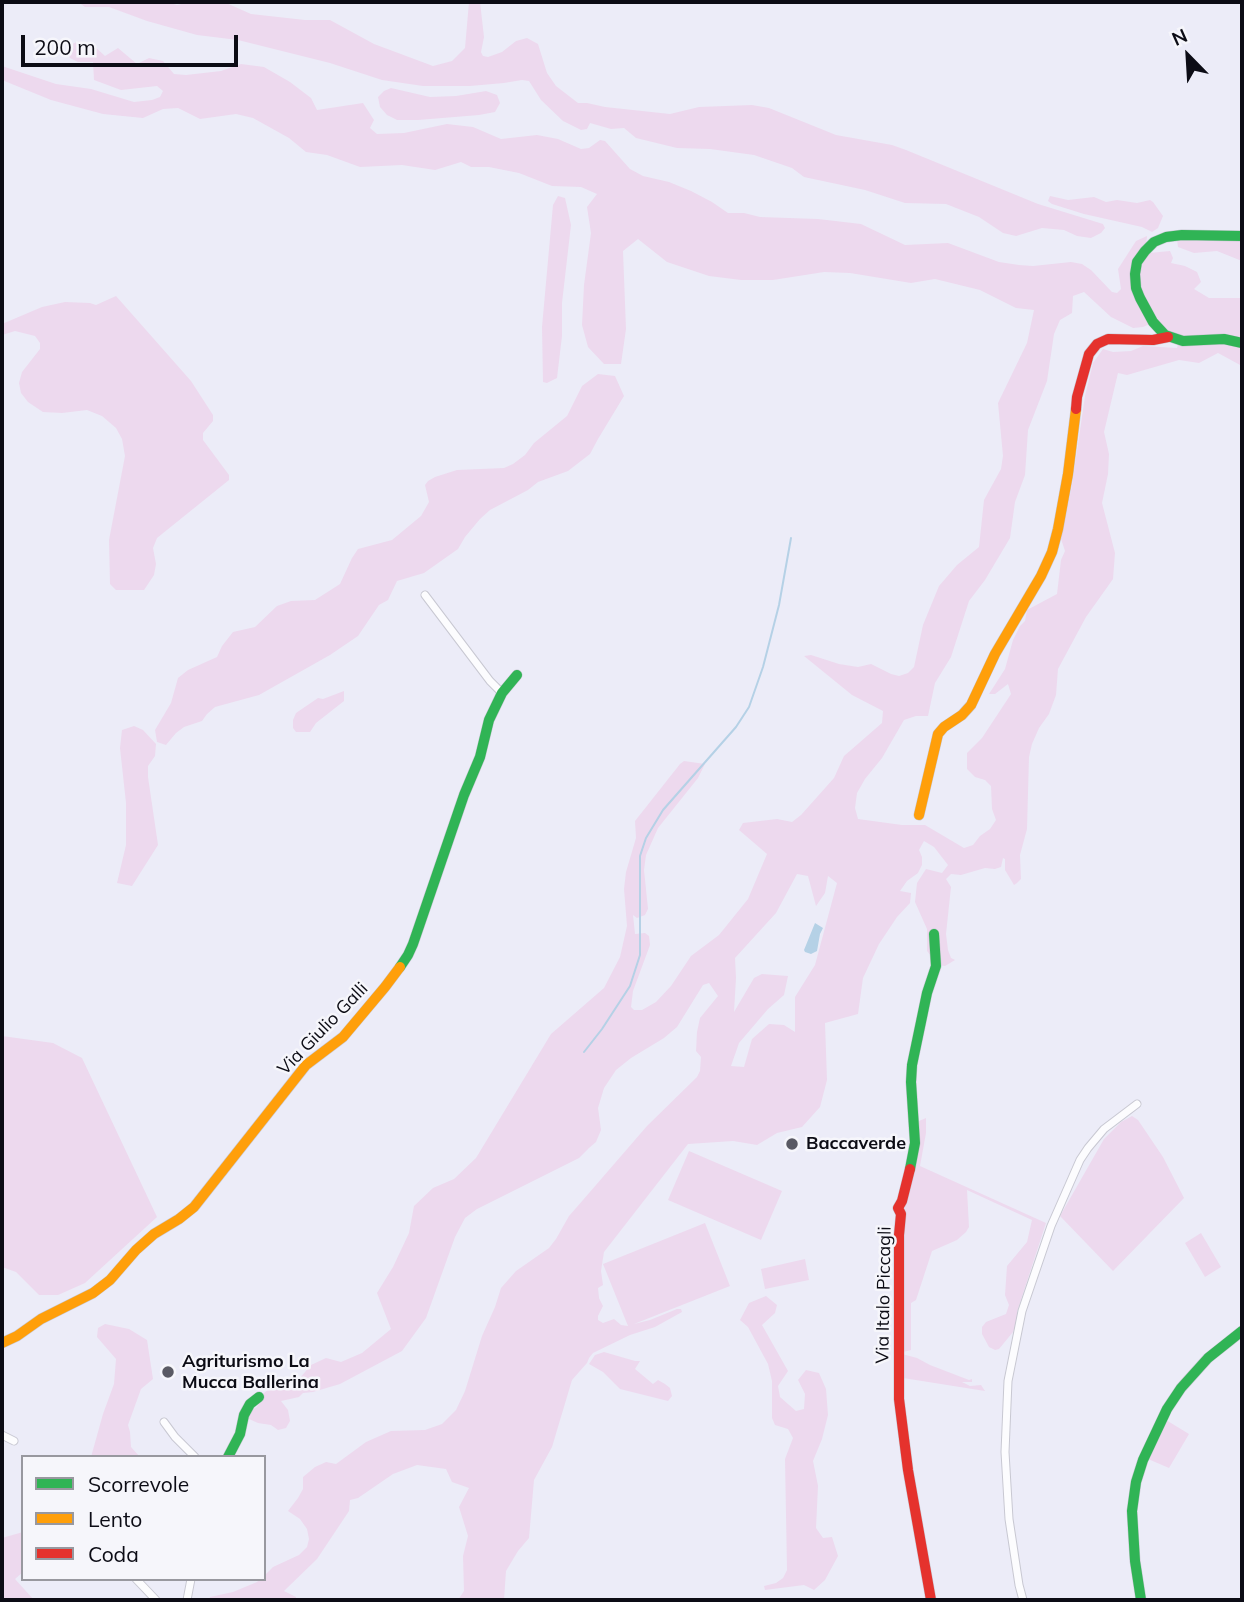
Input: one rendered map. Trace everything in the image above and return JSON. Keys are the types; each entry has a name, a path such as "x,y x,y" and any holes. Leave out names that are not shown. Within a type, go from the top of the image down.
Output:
{"street":[{"path":"1168,337 1159,329 1143,304 1136,284 1136,266 1142,254 1154,243 1177,235 1242,236"},
{"path":"919,815 938,734 973,702 995,654 1041,576 1052,552 1068,474 1077,397 1089,354 1094,346 1105,340 1153,340 1168,337 1183,341 1224,338 1242,343"},
{"path":"425,595 502,693"},
{"name":"Via Giulio Galli","path":"2,1343 41,1319 93,1293 110,1280 154,1234 194,1208 301,1070 309,1061 339,1041 385,987 413,944 464,795 480,757 489,720 502,693 517,675"},
{"name":"Via Italo Piccagli","path":"931,1600 903,1438 898,1379 898,1235 901,1214 898,1208 914,1152 912,1065 927,993 936,965 934,934"},
{"path":"1023,1600 1012,1538 1004,1452 1008,1381 1022,1311 1054,1218 1080,1160 1100,1134 1137,1104"},
{"path":"1141,1600 1132,1511 1136,1482 1143,1460 1167,1409 1181,1388 1208,1358 1242,1331"},
{"path":"229,1455 240,1434 244,1415 250,1404 259,1397"},
{"path":"164,1422 193,1455"},
{"path":"2,1435 14,1441"},
{"path":"138,1581 156,1600"},
{"path":"187,1600 191,1581"}],"shaded area":[{"path":"78,2 167,2 177,5 191,2 224,2 251,14 330,20 374,44 433,66 452,61 465,48 469,2 480,2 483,56 502,52 516,41 527,38 538,44 547,73 556,86 578,103 670,114 699,107 752,105 769,108 836,135 906,150 1038,204 1103,224 1105,228 1091,238 1064,230 1042,228 1016,236 1003,233 979,217 946,204 905,203 865,190 804,177 792,168 754,155 677,148 636,138 624,128 611,129 590,123 587,129 581,130 563,121 541,100 529,81 470,86 423,86 382,80 330,63 238,40 197,35 109,7 85,7"},
{"path":"79,41 93,45 105,56 118,48 137,64 149,58 163,61 174,74 186,75 221,71 241,64 264,67 311,98 317,110 363,103 374,120 370,128 377,134 404,133 447,124 473,127 501,139 537,135 558,139 581,149 589,148 600,140 605,141 630,169 643,176 691,191 728,213 861,224 905,245 948,243 999,262 1019,265 1071,262 1082,264 1112,292 1117,293 1121,289 1118,269 1136,241 1147,236 1146,246 1149,253 1170,251 1173,258 1171,263 1197,272 1201,282 1194,289 1209,298 1242,298 1242,366 1218,353 1199,363 1179,360 1127,375 1118,373 1104,432 1109,454 1102,503 1115,553 1113,579 1086,617 1058,669 1056,695 1032,744 1029,757 1027,829 1020,855 1021,879 1014,885 1005,870 1003,858 1001,867 985,868 961,875 951,874 946,879 951,887 946,934 948,950 951,958 955,960 945,966 938,965 927,951 927,929 915,902 917,883 926,869 942,873 948,865 934,847 924,841 919,850 922,865 918,873 907,881 900,891 911,893 910,903 879,944 863,978 858,1014 825,1023 827,1080 820,1107 802,1127 777,1133 757,1145 733,1141 688,1144 604,1252 601,1271 603,1285 598,1288 603,1306 598,1320 603,1323 614,1319 621,1325 628,1326 603,1264 705,1223 730,1286 634,1324 677,1309 682,1312 655,1327 630,1335 593,1353 572,1380 552,1447 534,1480 529,1538 506,1571 504,1600 458,1600 464,1591 463,1556 468,1536 459,1507 469,1488 452,1482 446,1469 417,1465 393,1474 358,1498 350,1500 349,1511 317,1559 284,1591 296,1597 296,1600 209,1600 210,1597 233,1592 258,1581 266,1581 266,1574 273,1567 299,1555 307,1547 307,1529 300,1519 288,1511 303,1489 303,1477 315,1467 326,1462 336,1464 366,1442 391,1431 425,1430 442,1424 456,1410 501,1288 516,1271 549,1248 569,1216 647,1126 697,1077 701,1057 696,1051 700,1018 718,996 709,983 703,985 677,1027 616,1070 604,1088 598,1108 601,1130 596,1142 579,1158 477,1209 465,1218 455,1237 426,1318 402,1351 340,1384 281,1401 288,1410 290,1421 286,1428 278,1430 271,1425 258,1423 249,1419 248,1412 257,1407 264,1393 278,1382 299,1379 311,1365 326,1358 341,1362 362,1353 391,1329 377,1293 409,1233 414,1206 433,1188 454,1179 476,1158 551,1034 604,988 620,957 627,926 624,889 636,838 635,821 680,764 684,761 705,764 698,778 658,828 646,855 644,870 648,909 645,915 637,918 633,915 635,934 645,933 649,936 650,945 633,991 631,1007 634,1010 642,1010 656,1002 671,986 691,956 719,935 748,899 767,854 739,830 743,823 777,819 792,822 834,778 844,756 882,723 883,711 852,695 804,656 811,655 858,667 871,664 899,676 914,667 923,625 939,586 957,565 979,547 984,500 1001,469 1003,456 998,403 1027,343 1034,310 1016,308 980,290 935,279 911,283 850,273 824,272 773,280 709,276 667,262 638,239 623,251 626,329 621,364 604,364 588,347 582,325 591,233 587,207 597,194 581,187 552,186 519,173 489,167 471,167 461,162 435,170 402,165 360,167 327,155 306,152 289,138 253,118 236,114 200,119 178,108 163,109 143,118 103,114 51,100 2,80 2,66 56,84 91,89 134,102 160,97 163,91 157,86 121,90 94,80 93,62 78,62 66,52 70,45","holes":["1084,292 1111,317 1133,328 1143,327 1150,324 1153,312 1165,330 1179,340 1177,348 1143,346 1131,351 1113,352 1103,349 1093,363 1061,539 1065,551 1061,560 1057,594 1027,610 1025,621 1013,640 1005,669 989,694 995,694 1008,684 1011,694 982,738 967,753 967,769 991,786 992,809 996,820 973,845 964,848 925,825 858,819 855,808 857,793 904,720 928,716 935,683 951,657 969,601 1010,538 1015,502 1025,475 1028,430 1047,381 1054,334 1060,320 1072,313 1073,296","797,874 808,876 816,906 825,893 828,876 837,883 815,965 795,997 795,1032 784,1025 769,1024 752,1039 744,1067 731,1066 739,1043 784,995 788,976 762,974 754,978 734,1012 735,958 776,913"]},
{"path":"391,88 430,97 486,91 497,95 500,103 495,112 479,115 397,120 387,115 380,107 378,97"},
{"path":"558,196 565,198 571,225 557,378 547,383 543,382 542,327 553,205"},
{"path":"1050,196 1068,200 1094,197 1106,202 1117,200 1137,203 1150,200 1163,216 1158,228 1152,232 1142,227 1052,204 1048,201"},
{"path":"1177,239 1242,241 1242,261 1217,251 1194,253 1178,247"},
{"path":"116,296 191,381 213,415 213,421 203,433 203,440 229,475 229,480 157,538 153,548 156,564 154,575 144,590 116,590 110,584 109,540 125,456 122,439 116,428 102,416 87,410 43,412 28,402 21,393 19,383 22,372 40,349 40,343 35,336 15,331 2,335 2,324 42,307 65,302 96,305"},
{"path":"598,374 615,376 624,396 590,454 568,471 538,482 490,510 465,537 458,549 424,573 397,581 388,600 379,605 358,636 330,655 259,695 215,707 202,721 176,733 166,745 157,742 155,730 171,703 178,678 188,670 217,657 233,632 255,627 277,606 291,601 315,600 340,584 358,549 392,540 421,516 429,502 425,485 428,481 457,470 504,468 513,464 567,416 582,386"},
{"path":"344,691 344,701 316,723 310,732 296,732 293,720 296,713 318,698 323,699"},
{"path":"134,726 143,730 156,744 155,756 148,766 148,777 158,845 132,886 117,883 126,845 126,803 120,748 122,730"},
{"path":"2,1036 53,1043 82,1058 157,1217 85,1283 58,1295 39,1295 16,1272 2,1267"},
{"path":"1132,1116 1138,1120 1163,1157 1184,1198 1113,1271 1060,1216 1104,1139 1121,1122"},
{"path":"926,1118 920,1166 1046,1223 1017,1312 1017,1322 1013,1332 999,1349 989,1347 982,1334 982,1327 986,1322 1006,1314 1009,1305 1005,1295 1007,1266 1027,1242 1032,1220 967,1190 969,1227 957,1240 932,1251 916,1300 911,1303 911,1350 903,1352 902,1250 905,1203 919,1121"},
{"path":"689,1151 782,1191 761,1240 668,1200"},
{"path":"1201,1233 1221,1267 1205,1277 1185,1243"},
{"path":"805,1259 809,1280 765,1289 761,1269"},
{"path":"766,1296 777,1305 775,1313 762,1325 788,1371 778,1386 780,1397 796,1411 804,1409 805,1394 798,1380 806,1370 819,1373 826,1389 828,1415 813,1461 818,1486 816,1528 823,1538 832,1537 838,1556 825,1580 814,1590 804,1585 765,1590 764,1586 776,1583 783,1578 787,1570 785,1459 793,1438 788,1429 775,1425 772,1418 772,1381 768,1364 748,1327 740,1320 749,1303"},
{"path":"105,1324 129,1329 147,1340 153,1379 141,1389 128,1425 131,1447 138,1455 92,1455 114,1384 116,1359 97,1337 98,1328"},
{"path":"604,1352 640,1361 635,1369 653,1384 658,1380 665,1384 670,1388 672,1396 668,1401 620,1389 603,1372 589,1364 595,1355"},
{"path":"902,1354 972,1379 972,1382 962,1382 970,1386 981,1385 985,1391 903,1378"},
{"path":"1166,1420 1189,1434 1169,1468 1148,1459"},
{"path":"21,1533 21,1574 15,1579 34,1600 2,1600 2,1538"}],"water":[{"path":"815,923 823,928 817,951 811,954 804,950"}],"waterway":[{"path":"584,1052 630,986 640,955 640,856 646,838 663,810 736,727 749,707 763,667 779,605 791,538"}],"traffic: fast":[{"path":"1242,236 1166,237 1154,242 1145,251 1137,262 1135,274 1140,298 1153,322 1165,335 1183,341 1224,339 1242,343"},
{"path":"400,967 413,944 464,795 480,757 489,720 502,693 517,675"},
{"path":"910,1169 915,1143 912,1065 927,993 936,966 934,934"},
{"path":"1141,1600 1132,1511 1136,1482 1143,1460 1167,1409 1181,1388 1208,1358 1242,1331"},
{"path":"229,1455 240,1434 244,1415 250,1404 259,1397"}],"traffic: slow":[{"path":"919,815 938,734 971,705 995,654 1041,576 1052,552 1068,474 1076,409"},
{"path":"2,1343 41,1319 93,1293 110,1280 154,1234 194,1207 306,1065 343,1037 400,967"}],"traffic: jam":[{"path":"1076,409 1089,354 1097,344 1108,339 1153,340 1168,337"},
{"path":"910,1169 898,1208 901,1214 899,1399 908,1470 931,1600"}],"place":[{"name":"Baccaverde","path":"792,1144"},
{"name":"Agriturismo La Mucca Ballerina","path":"168,1372"}]}
